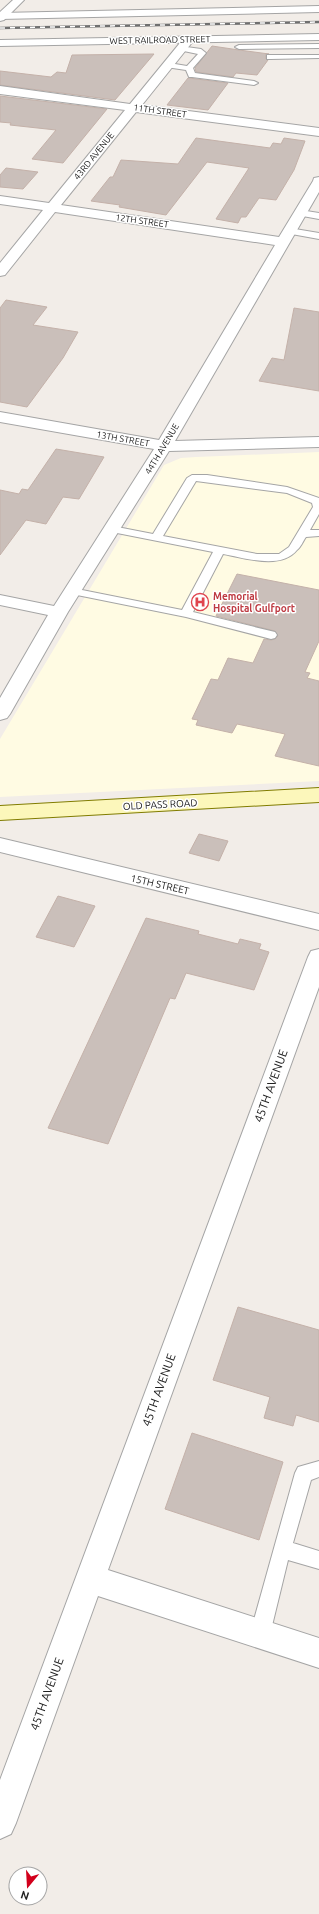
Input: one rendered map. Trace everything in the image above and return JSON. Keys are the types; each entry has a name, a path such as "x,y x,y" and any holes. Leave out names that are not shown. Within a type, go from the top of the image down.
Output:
{"main road":[{"name":"OLD PASS ROAD","path":"0,813 319,794"}],"street":[{"path":"1,17 19,0"},
{"path":"212,11 221,0"},
{"path":"1,17 319,9"},
{"name":"WEST RAILROAD STREET","path":"0,43 185,44 235,43 319,37"},
{"name":"43RD AVENUE","path":"0,272 185,44"},
{"name":"11TH STREET","path":"0,90 319,132"},
{"name":"44TH AVENUE","path":"0,714 59,612 164,446 319,182"},
{"name":"12TH STREET","path":"0,200 286,236"},
{"name":"13TH STREET","path":"0,417 164,446 319,442"},
{"path":"0,600 59,612"},
{"name":"15TH STREET","path":"0,846 319,922"},
{"name":"45TH AVENUE","path":"0,1823 319,957"},
{"path":"89,1579 319,1653"}],"lane":[{"path":"235,43 319,46"},
{"path":"235,43 243,53 250,55"},
{"path":"185,44 202,53 189,68"},
{"path":"270,58 316,57"},
{"path":"169,64 189,68"},
{"path":"189,68 192,75 254,83"},
{"path":"300,213 319,216"},
{"path":"286,236 319,236"},
{"path":"112,528 157,537 220,549 257,557 280,557 293,549 318,507 318,502 306,494 233,483 201,476 192,478 157,537"},
{"path":"302,534 319,533"},
{"path":"186,614 220,549"},
{"path":"72,591 186,614 271,635"},
{"path":"260,1634 304,1473 319,1469"},
{"path":"282,1549 319,1560"}],"shaded area":[{"name":"Memorial Hospital Gulfport","path":"319,452 319,781 0,797 0,739 164,465 181,458"}],"building":[{"path":"212,46 269,54 266,54 266,59 268,60 257,75 236,73 233,77 196,72 195,68"},
{"path":"154,54 115,100 0,85 0,71 51,77 57,72 66,73 72,55"},
{"path":"188,78 228,83 208,110 167,105"},
{"path":"0,96 107,109 63,163 32,159 56,130 10,125 11,123 0,122"},
{"path":"196,138 270,148 273,143 281,144 284,138 305,141 294,170 276,200 259,198 246,217 241,217 238,223 216,219 249,168 207,162 166,215 119,207 120,205 91,201 110,177 113,177 121,160 178,164"},
{"path":"6,168 38,172 23,189 0,187 0,175"},
{"path":"6,300 47,307 33,325 78,332 63,358 27,407 0,402 0,308"},
{"path":"294,308 319,312 319,391 259,381 272,358 284,360"},
{"path":"56,449 104,457 79,499 63,497 46,524 26,520 0,555 0,490 19,494 22,489 28,490"},
{"path":"237,574 319,590 319,641 305,672 310,673 307,678 319,681 319,766 275,756 285,734 237,724 232,733 196,725 198,720 192,719 211,679 218,680 228,658 253,663 264,639 271,640 278,636 275,631 216,616"},
{"path":"199,834 228,841 219,861 189,853"},
{"path":"58,896 95,906 74,947 36,937"},
{"path":"146,918 199,931 198,934 238,944 240,939 261,944 259,949 269,952 254,990 186,973 175,999 170,998 108,1144 48,1128"},
{"path":"238,1307 319,1330 319,1422 296,1415 293,1426 264,1418 270,1397 213,1380"},
{"path":"192,1433 283,1462 259,1540 165,1509"}],"railway":[{"path":"0,28 319,22"}],"place":[{"name":"Memorial Hospital Gulfport","path":"200,602"}]}
